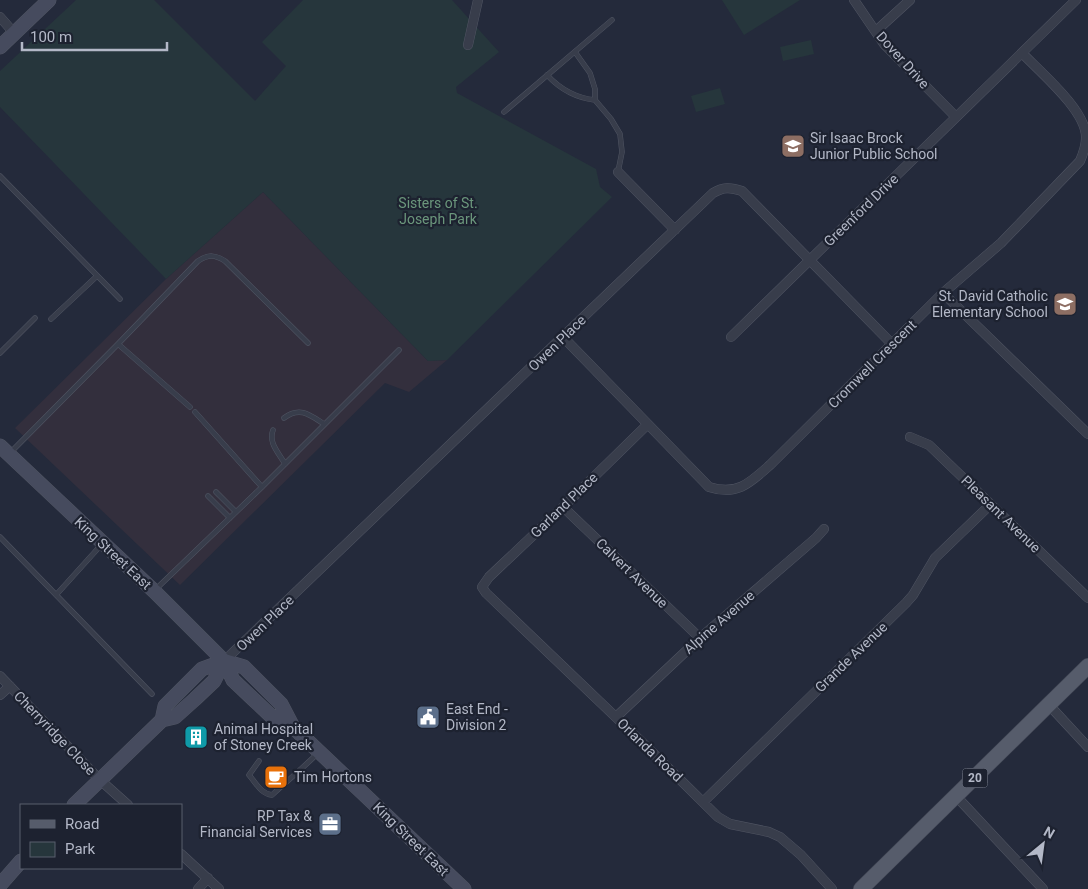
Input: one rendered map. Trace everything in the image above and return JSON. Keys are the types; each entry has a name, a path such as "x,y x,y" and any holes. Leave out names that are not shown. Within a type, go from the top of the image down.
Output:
{"main road":[{"path":"0,47 49,0"},
{"name":"King Street East","path":"5,450 154,591 224,661 244,667 281,704 293,727 464,889"},
{"path":"75,804 162,720 165,706 202,669 224,661"},
{"name":"20","path":"861,889 1088,666"},
{"path":"0,885 20,862"}],"street":[{"path":"468,45 478,0"},
{"name":"Dover Drive","path":"854,0 896,58 956,117"},
{"path":"876,32 910,0"},
{"name":"Greenford Drive","path":"731,337 1076,0"},
{"path":"0,17 14,33"},
{"name":"Cromwell Crescent","path":"563,338 709,487 721,491 734,490 746,484 763,471 943,294 1001,243 1080,161 1086,138 1082,122 1068,100 1022,53"},
{"path":"618,172 676,230"},
{"name":"Owen Place","path":"224,661 713,193 722,188 742,191 892,344"},
{"path":"943,294 1088,434"},
{"name":"Garland Place","path":"482,587 489,577 647,425"},
{"name":"Pleasant Avenue","path":"910,437 929,445 1088,598"},
{"name":"Grande Avenue","path":"703,802 906,603 913,595 935,558 990,505"},
{"name":"Calvert Avenue","path":"563,507 700,638"},
{"name":"Alpine Avenue","path":"616,717 700,638 824,529"},
{"name":"Orlanda Road","path":"482,587 486,593 718,817 730,824 769,832 780,837 801,855 832,889"},
{"name":"Cherryridge Close","path":"0,676 99,779 127,804"},
{"name":"Cherryridge Close","path":"0,695 10,686"},
{"path":"1049,705 1088,748"},
{"path":"956,796 1043,889"},
{"path":"182,855 219,889"},
{"path":"198,889 208,878"}],"lane":[{"path":"504,112 612,20"},
{"path":"575,52 590,73 595,89 595,100 620,134 622,152 618,172"},
{"path":"547,75 557,86 584,99 595,100"},
{"path":"0,176 120,299"},
{"path":"5,450 118,344 204,257 212,255 225,261 308,343"},
{"path":"51,319 97,276"},
{"path":"0,353 35,318"},
{"path":"118,344 190,407"},
{"path":"154,591 262,487 399,350"},
{"path":"195,412 262,487"},
{"path":"284,418 291,413 298,412 309,414 324,424"},
{"path":"273,430 271,435 273,446 285,464"},
{"path":"216,492 236,512"},
{"path":"208,496 230,518"},
{"path":"0,537 152,694"},
{"path":"56,594 103,543"},
{"path":"259,761 249,776 269,796 298,773 320,752"}],"shaded area":[{"path":"263,192 428,361 447,360 409,392 385,383 180,585 15,428 166,279"}],"green space":[{"name":"Sisters of St. Joseph Park","path":"76,0 154,0 255,101 286,66 262,42 303,0 452,0 499,52 456,87 457,93 596,169 600,187 612,197 447,360 428,361 263,192 166,279 0,107 0,71"},
{"path":"722,0 800,0 744,35"},
{"path":"811,40 814,54 783,61 780,47"},
{"path":"720,88 725,104 696,112 691,96"}],"place":[{"name":"Sir Isaac Brock Junior Public School","path":"793,146"},
{"name":"St. David Catholic Elementary School","path":"1065,304"},
{"name":"East End - Division 2","path":"428,717"},
{"name":"Animal Hospital of Stoney Creek","path":"196,737"},
{"name":"Tim Hortons","path":"276,777"},
{"name":"RP Tax & Financial Services","path":"330,824"}]}
